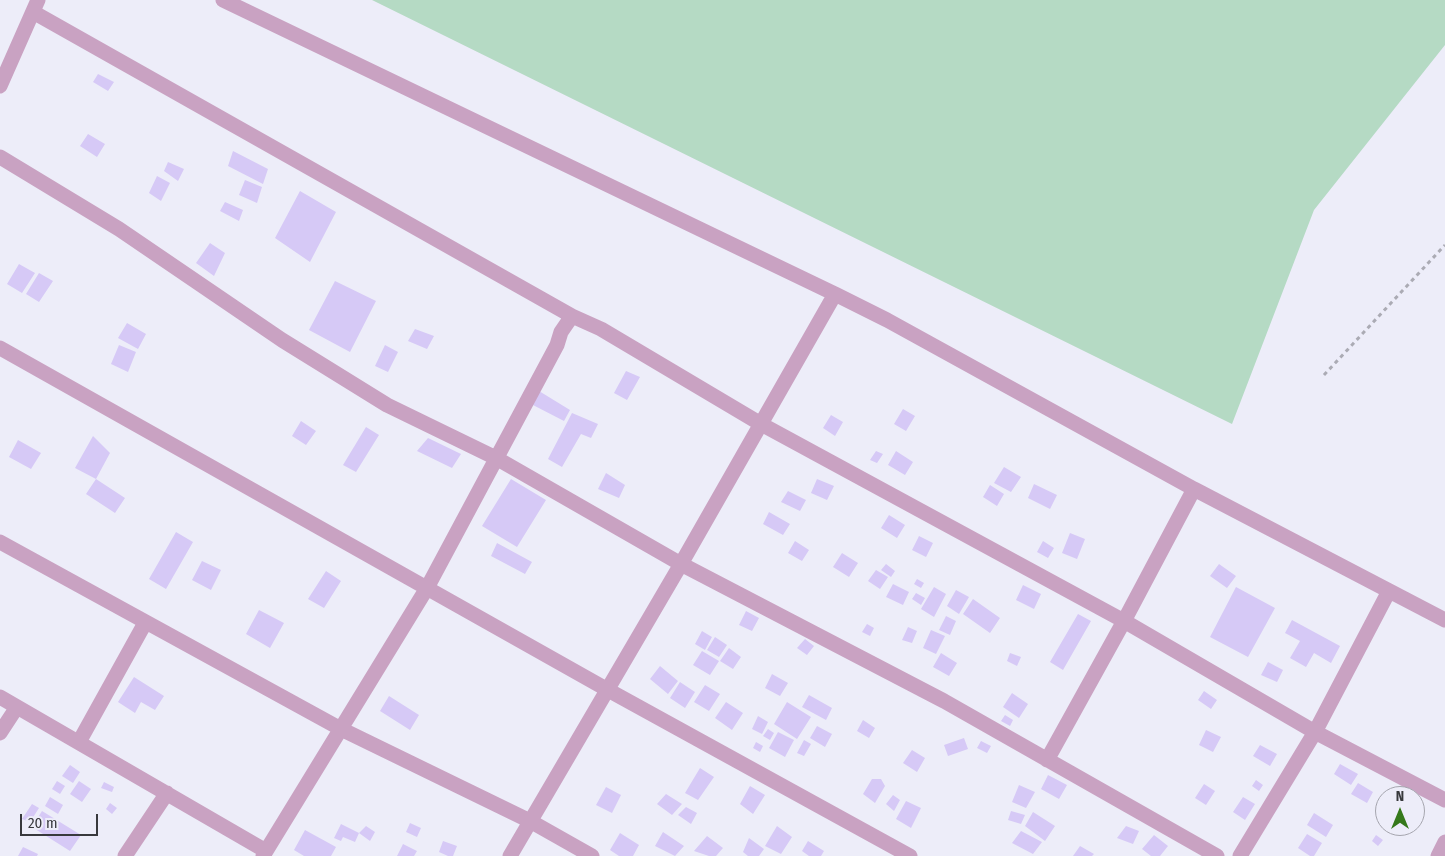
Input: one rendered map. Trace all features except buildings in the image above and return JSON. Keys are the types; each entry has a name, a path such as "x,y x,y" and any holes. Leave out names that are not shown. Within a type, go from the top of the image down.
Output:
{"street":[{"path":"223,0 887,320 1194,489 1445,620"},
{"path":"0,86 36,6 572,316 601,329 761,424 1124,621 1315,732 1445,800"},
{"path":"0,157 119,229 282,340 387,405 496,458 681,564 944,701 1217,856"},
{"path":"510,856 681,564 835,294"},
{"path":"0,697 167,793 265,854 427,588 556,345 561,332 572,316"},
{"path":"0,348 608,690 910,856"},
{"path":"1047,760 1194,489"},
{"path":"0,542 341,729 530,821 592,856"},
{"path":"1240,856 1315,732 1389,591"},
{"path":"79,742 145,623"},
{"path":"0,733 17,706"},
{"path":"124,856 167,793"},
{"path":"1438,856 1445,842"}],"path":[{"path":"1324,375 1445,245"}],"green space":[{"path":"372,0 1445,0 1445,45 1314,210 1232,424"}]}
